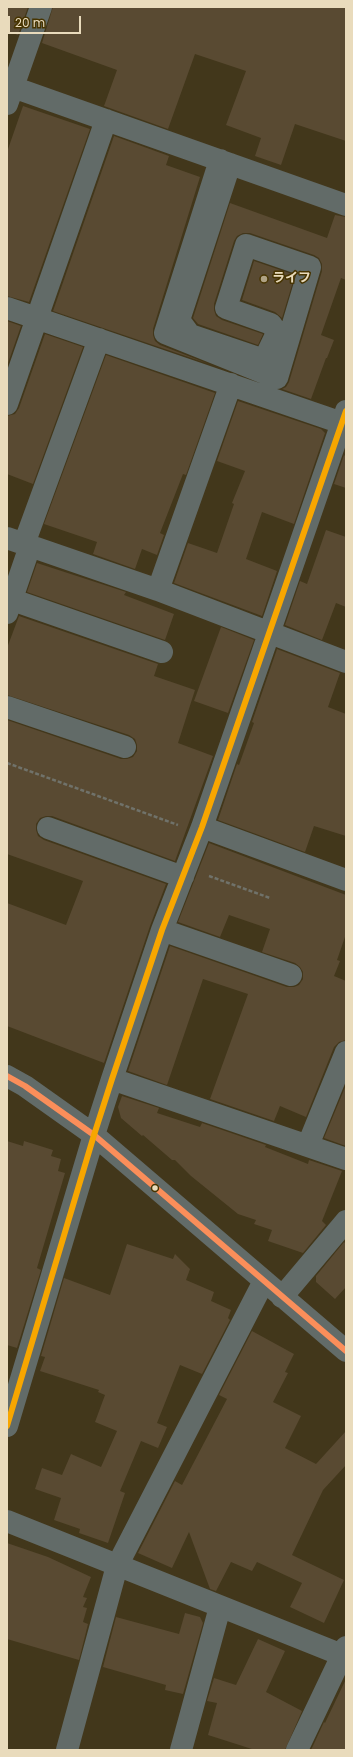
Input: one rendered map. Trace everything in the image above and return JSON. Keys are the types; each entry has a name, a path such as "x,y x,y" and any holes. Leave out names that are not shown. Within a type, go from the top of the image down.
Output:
{"street":[{"path":"42,7 9,92 106,120 346,205"},
{"path":"7,404 106,120"},
{"path":"225,162 179,320 190,335 264,360 277,333 271,324 226,308 246,245 310,267 277,378 166,334 225,162"},
{"path":"7,308 231,384 343,424 201,830 162,930 94,1135 7,1426"},
{"path":"99,339 20,543 9,604 162,652"},
{"path":"158,590 231,384"},
{"path":"20,543 158,590 346,662"},
{"path":"7,707 125,747"},
{"path":"48,828 184,872"},
{"path":"201,830 346,880"},
{"path":"162,930 291,975"},
{"path":"308,1145 346,1052"},
{"path":"7,1076 25,1086 94,1135 346,1351"},
{"path":"112,1080 346,1159"},
{"path":"282,1297 346,1221"},
{"path":"67,1750 117,1566 264,1281"},
{"path":"7,1521 220,1607 345,1653 297,1750"},
{"path":"181,1750 220,1607"}],"path":[{"path":"7,763 201,830"},
{"path":"184,872 270,898"}],"building":[{"path":"7,7 28,7 18,35 7,31"},
{"path":"53,7 346,7 346,141 295,124 281,165 255,156 261,138 226,125 246,71 195,54 168,129 104,106 117,70 42,43"},
{"path":"23,106 90,129 29,302 7,296 7,152"},
{"path":"114,136 169,156 166,165 200,177 153,329 153,335 155,341 160,345 209,364 53,311"},
{"path":"230,203 327,238 335,215 346,217 346,280 341,278 321,335 334,340 311,399 282,389 286,387 289,382 322,271 322,264 319,258 250,233 243,233 237,236 234,241 214,304 214,310 216,316 222,320 263,334 258,345 198,324 193,318"},
{"path":"254,261 295,275 282,318 275,312 242,300"},
{"path":"7,321 21,326 7,366"},
{"path":"45,334 83,347 33,484 7,474 7,416 15,414 19,408"},
{"path":"106,355 215,393 186,475 183,474 160,533 164,535 157,555 142,549 135,569 93,554 97,542 44,524"},
{"path":"238,401 321,429 325,433 294,524 262,512 246,559 277,571 262,616 174,583 188,543 217,553 234,504 232,503 245,471 217,461"},
{"path":"344,455 346,457 346,488 334,484"},
{"path":"326,530 346,537 346,607 336,603 322,640 285,625 300,581 307,584"},
{"path":"37,563 126,592 124,595 174,614 165,640 27,592"},
{"path":"19,616 158,664 154,676 195,690 178,743 213,756 175,861 52,816 40,818 36,824 38,836 44,840 166,884 150,926 104,1063 7,1026 7,903 66,925 83,881 7,854 7,720 121,759 133,757 137,751 137,745 135,739 129,735 7,695 7,648"},
{"path":"221,627 254,640 228,713 194,701"},
{"path":"277,649 340,673 328,707 346,714 346,836 314,826 305,852 218,820 237,764 239,765 254,723 252,722"},
{"path":"209,843 346,895 346,934 337,960 340,961 334,976 346,981 346,1040 339,1042 334,1047 306,1117 280,1106 274,1121 210,1099 248,994 203,979 167,1085 128,1071 170,946 287,987 299,985 303,979 303,972 295,963 262,952 270,929 229,915 220,937 178,922"},
{"path":"346,1085 346,1146 324,1138"},
{"path":"122,1096 159,1108 157,1113 200,1127 202,1123 266,1145 265,1147 308,1164 309,1160 342,1171 322,1221 326,1225 303,1253 268,1241 272,1230 254,1224 256,1220 238,1214 191,1176 175,1160 172,1160 121,1118 118,1107"},
{"path":"7,1141 23,1146 24,1141 53,1150 51,1156 61,1159 58,1171 65,1173 37,1268 41,1270 17,1348 7,1345"},
{"path":"344,1242 346,1244 346,1287 335,1299 316,1282 316,1276"},
{"path":"127,1244 173,1259 175,1254 190,1269 186,1280 214,1292 211,1301 231,1310 228,1318 230,1320 202,1374 180,1365 157,1423 167,1427 158,1448 141,1441 120,1491 125,1493 108,1543 79,1533 80,1529 54,1520 61,1498 35,1489 42,1468 62,1475 71,1454 101,1467 117,1431 95,1422 105,1395 98,1392 99,1390 40,1371 45,1357 41,1356 64,1278 110,1295"},
{"path":"252,1331 294,1354 285,1372 288,1373 273,1402 301,1416 285,1448 316,1464 346,1431 346,1465 323,1490 292,1555 344,1580 324,1623 290,1607 302,1583 257,1562 252,1571 231,1562 216,1591 210,1589 189,1532 172,1568 138,1553 175,1481 182,1485 227,1399 219,1395"},
{"path":"7,1543 48,1557 91,1577 83,1597 87,1598 83,1607 87,1608 83,1622 88,1624 79,1660 7,1639"},
{"path":"185,1613 200,1617 203,1623 183,1694 165,1690 166,1685 103,1667 116,1617 179,1634"},
{"path":"258,1639 285,1651 266,1692 302,1711 285,1750 255,1750 208,1735 217,1703 207,1701 214,1678 236,1685"},
{"path":"346,1679 346,1750 311,1750 324,1722 325,1723"}],"transit line":[{"path":"7,1426 112,1079 162,930 202,827 346,411"},
{"path":"7,1076 25,1086 94,1135 346,1351"}],"place":[{"name":"ライフ","path":"264,279"}]}
